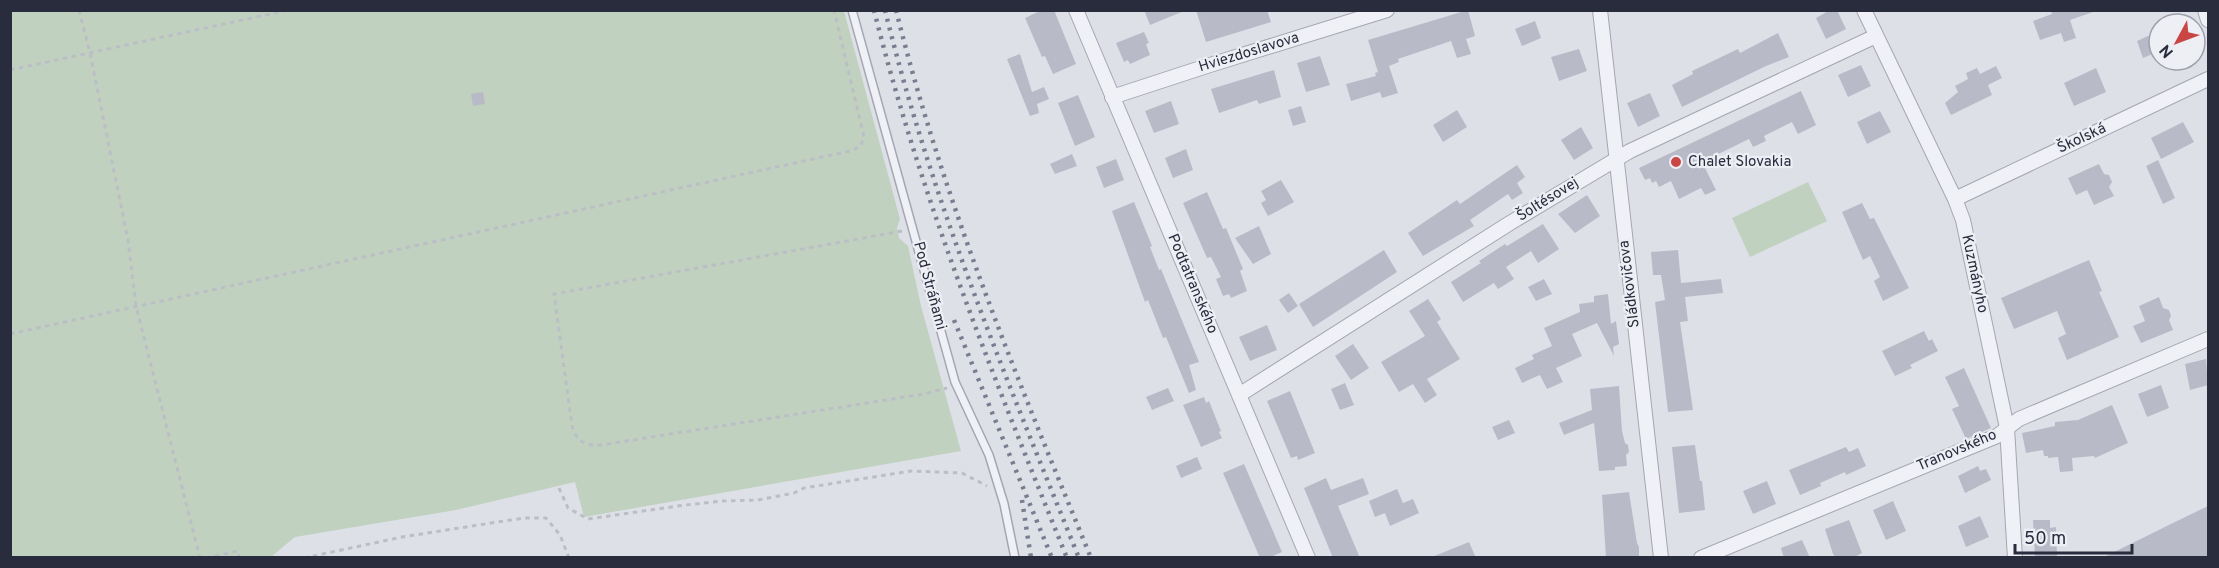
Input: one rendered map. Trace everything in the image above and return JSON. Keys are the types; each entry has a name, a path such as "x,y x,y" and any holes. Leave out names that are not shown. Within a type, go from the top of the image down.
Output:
{"street":[{"name":"Podtatranského","path":"1077,10 1112,98 1308,558"},
{"name":"Hviezdoslavova","path":"1112,98 1387,10"},
{"name":"Sládkovičova","path":"1600,10 1661,558"},
{"name":"Kuzmányho","path":"1864,10 1956,199 1963,220 2007,428 2015,558"},
{"path":"2205,10 2208,20"},
{"name":"Šoltésovej","path":"1239,395 1615,159 1875,36"},
{"name":"Školská","path":"1956,199 2208,79"},
{"name":"Tranovského","path":"1701,558 1997,436 2019,419 2208,339"}],"lane":[{"name":"Pod Stráňami","path":"852,10 957,386 988,455 1004,504 1015,558"}],"path":[{"path":"79,10 128,240 136,306 200,558"},
{"path":"10,70 289,10"},
{"path":"10,334 850,152 860,147 864,137 834,10"},
{"path":"913,228 554,294 574,434 580,442 592,446 601,445 924,394 957,386"},
{"path":"559,488 568,508 588,519 694,504 758,500 804,489 910,471 962,473 991,488 1004,504"},
{"path":"304,558 402,537 524,518 546,519 560,535 569,558"},
{"path":"206,558 238,551 239,558"}],"green space":[{"path":"10,11 844,11 900,219 897,228 899,238 908,246 921,306 961,451 584,517 575,482 456,510 295,537 271,557 11,557"},
{"path":"1808,182 1827,221 1750,257 1732,218"}],"building":[{"path":"1042,10 1054,10 1076,64 1053,74 1045,56 1042,57 1025,18"},
{"path":"1144,10 1184,10 1184,11 1150,25"},
{"path":"1196,10 1267,10 1271,22 1206,42"},
{"path":"1468,10 1475,36 1466,39 1471,54 1457,58 1451,41 1398,59 1399,62 1389,66 1398,93 1382,98 1380,92 1351,101 1346,84 1376,76 1375,73 1378,72 1368,40"},
{"path":"1830,10 1837,10 1846,29 1826,39 1816,18"},
{"path":"2051,10 2093,10 2093,12 2070,20 2076,38 2064,42 2061,33 2040,40 2033,21 2052,14"},
{"path":"1535,21 1541,38 1522,46 1515,29"},
{"path":"1144,32 1149,43 1146,44 1150,55 1130,64 1128,60 1124,62 1116,43"},
{"path":"1778,33 1789,57 1682,107 1672,85 1693,74 1692,71 1738,49 1740,53"},
{"path":"2147,36 2147,56 2143,58 2137,41"},
{"path":"1579,49 1587,71 1559,81 1551,57"},
{"path":"1020,54 1032,92 1044,87 1049,99 1037,104 1039,113 1030,116 1007,59"},
{"path":"1320,56 1330,85 1306,92 1297,63"},
{"path":"1861,65 1871,86 1848,97 1838,75"},
{"path":"1996,66 2002,78 1988,85 1992,95 1951,115 1945,103 1958,92 1955,86 1968,79 1966,73 1977,68 1980,74"},
{"path":"2096,68 2106,92 2074,106 2064,83"},
{"path":"1274,70 1281,97 1259,104 1257,100 1219,113 1211,89"},
{"path":"1801,91 1816,125 1798,134 1792,122 1764,136 1766,141 1753,147 1749,139 1702,162 1716,190 1705,195 1701,188 1679,199 1671,181 1659,187 1656,181 1652,183 1650,178 1645,180 1639,168"},
{"path":"483,92 485,104 473,106 471,94"},
{"path":"1650,93 1660,116 1638,127 1627,103"},
{"path":"1078,95 1095,137 1075,146 1058,103"},
{"path":"1171,101 1179,124 1154,133 1145,111"},
{"path":"1301,106 1306,122 1293,126 1288,110"},
{"path":"1457,110 1467,127 1443,142 1433,125"},
{"path":"1880,111 1891,132 1867,144 1857,122"},
{"path":"2183,122 2194,142 2161,159 2151,138"},
{"path":"1581,127 1593,148 1574,160 1561,140"},
{"path":"1186,149 1193,170 1173,178 1165,158"},
{"path":"1072,154 1077,166 1055,174 1050,164"},
{"path":"1116,159 1124,180 1104,188 1096,167"},
{"path":"2158,160 2175,198 2163,204 2146,166"},
{"path":"2099,164 2104,174 2109,175 2112,182 2109,187 2114,196 2094,205 2087,190 2076,195 2068,178"},
{"path":"1517,165 1525,177 1517,183 1523,193 1512,200 1508,194 1470,220 1474,226 1423,256 1408,233 1457,200 1460,204"},
{"path":"1281,180 1294,202 1268,216 1261,203 1266,200 1261,191"},
{"path":"1207,192 1223,229 1226,228 1243,269 1240,271 1247,291 1231,298 1229,294 1223,296 1216,279 1221,277 1211,257 1207,258 1183,203"},
{"path":"1587,195 1600,216 1575,233 1558,214"},
{"path":"1134,202 1159,270 1161,269 1199,362 1189,365 1196,390 1189,393 1166,337 1163,338 1148,300 1145,302 1112,211"},
{"path":"1862,203 1870,219 1874,218 1909,288 1883,301 1874,281 1880,277 1870,256 1863,260 1842,212"},
{"path":"1543,224 1559,249 1538,263 1531,251 1506,267 1514,279 1498,289 1494,283 1463,302 1451,282 1505,244 1507,246"},
{"path":"1259,226 1271,254 1253,264 1235,238"},
{"path":"1384,250 1397,272 1313,327 1299,304"},
{"path":"1678,250 1681,283 1721,279 1723,293 1685,297 1688,321 1680,322 1693,410 1668,412 1655,302 1665,300 1661,275 1653,275 1651,252"},
{"path":"2089,260 2102,291 2099,292 2119,337 2067,360 2058,338 2066,334 2057,311 2014,329 2001,298"},
{"path":"1544,279 1552,294 1536,301 1528,287"},
{"path":"1289,293 1298,306 1288,313 1279,300"},
{"path":"1608,294 1611,324 1616,321 1619,344 1613,347 1614,356 1597,323 1572,334 1582,356 1556,368 1563,382 1547,389 1540,375 1522,383 1515,368 1534,359 1532,355 1552,346 1544,328 1580,312 1579,304 1594,302 1594,296"},
{"path":"2159,297 2163,308 2169,310 2171,316 2169,320 2173,330 2141,343 2133,326 2145,321 2139,306"},
{"path":"1428,299 1441,319 1437,322 1460,359 1427,379 1437,395 1425,403 1413,384 1399,392 1381,362 1425,336 1409,311"},
{"path":"1267,325 1277,350 1250,361 1239,337"},
{"path":"1924,331 1929,341 1932,339 1938,351 1910,365 1912,368 1895,376 1882,351"},
{"path":"1353,344 1369,368 1351,380 1335,356"},
{"path":"2206,359 2208,385 2190,390 2185,364"},
{"path":"1964,368 1991,428 1966,439 1952,409 1959,406 1945,377"},
{"path":"1345,383 1354,405 1340,410 1331,389"},
{"path":"2161,385 2169,408 2147,417 2138,394"},
{"path":"1619,386 1622,431 1629,452 1626,455 1627,466 1615,467 1615,470 1599,471 1594,423 1564,435 1559,423 1592,410 1590,389"},
{"path":"1168,388 1174,401 1152,410 1146,397"},
{"path":"1290,391 1315,453 1298,460 1297,456 1291,458 1267,401"},
{"path":"1204,397 1206,403 1209,401 1222,438 1201,447 1183,405"},
{"path":"2112,405 2128,443 2095,458 2094,456 2072,458 2073,471 2060,472 2058,457 2048,458 2044,456 2043,450 2026,453 2022,433 2055,426 2055,422 2078,420"},
{"path":"1509,420 1515,433 1498,440 1492,427"},
{"path":"1695,445 1705,510 1679,513 1672,447"},
{"path":"1846,447 1849,452 1858,448 1866,466 1846,475 1845,472 1800,495 1789,470"},
{"path":"1197,457 1202,469 1181,478 1176,466"},
{"path":"1244,464 1282,552 1268,558 1260,558 1223,473"},
{"path":"1978,466 1980,471 1986,469 1991,480 1965,493 1958,476"},
{"path":"1326,478 1331,490 1363,478 1369,494 1338,506 1360,558 1333,558 1304,488"},
{"path":"1767,481 1776,504 1753,514 1743,491"},
{"path":"1397,489 1403,503 1413,499 1419,513 1390,526 1385,513 1375,517 1369,501"},
{"path":"1629,492 1639,558 1606,558 1602,495"},
{"path":"1893,501 1906,531 1886,540 1873,510"},
{"path":"2208,506 2208,558 2102,558 2173,523"},
{"path":"1980,516 1989,537 1966,547 1958,526"},
{"path":"1849,520 1862,553 1853,558 1836,558 1825,529"},
{"path":"2033,520 2050,520 2050,528 2056,527 2057,558 2035,557"},
{"path":"1802,540 1810,558 1784,558 1781,548"},
{"path":"1469,542 1476,558 1432,558 1432,557"}],"railway":[{"path":"874,10 936,219 986,355 1067,558"},
{"path":"885,10 924,150 947,219 998,355 1079,558"},
{"path":"896,10 936,150 983,288 1091,558"},
{"path":"954,320 1052,558"},
{"path":"1022,500 1031,558"}],"place":[{"name":"Chalet Slovakia","path":"1676,162"}]}
